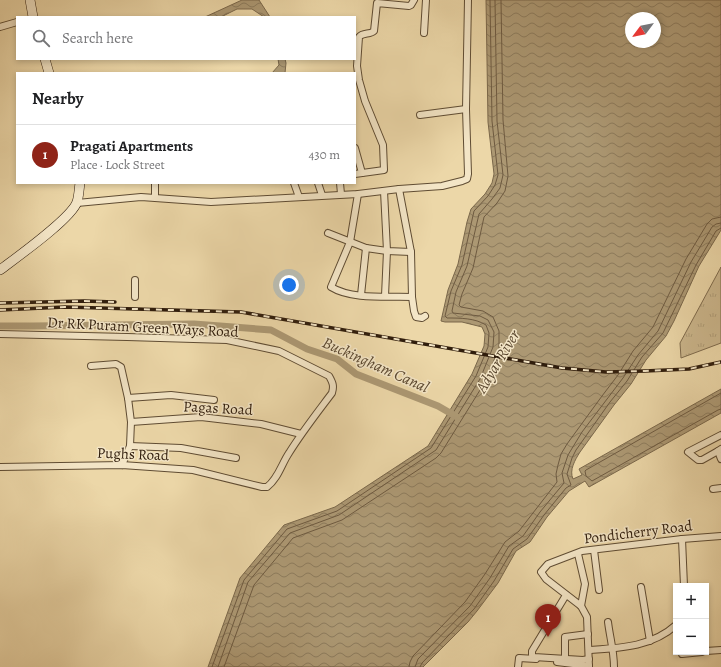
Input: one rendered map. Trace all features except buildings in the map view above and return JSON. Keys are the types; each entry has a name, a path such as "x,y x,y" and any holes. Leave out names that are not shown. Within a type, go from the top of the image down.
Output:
{"street":[{"path":"30,0 33,16"},
{"path":"356,174 384,170 383,146 365,101 359,80 357,66 359,37 362,34 372,33 374,31 377,3 404,3 411,5 414,0"},
{"path":"424,33 426,0"},
{"path":"77,202 155,197 211,202 299,198 442,186 467,179 466,109 468,0"},
{"path":"0,27 16,22"},
{"path":"45,60 48,71"},
{"path":"420,115 466,109"},
{"path":"356,152 362,173"},
{"path":"0,270 51,230 66,216 77,202 80,184"},
{"path":"155,184 155,197"},
{"path":"294,184 299,198"},
{"path":"318,184 322,195"},
{"path":"340,184 341,194"},
{"path":"399,189 411,252 412,297 415,315 419,318 425,316"},
{"path":"384,191 386,251 385,296"},
{"path":"358,194 350,242 331,287 343,292 361,295 412,297"},
{"path":"328,233 366,248 386,251 411,252"},
{"path":"361,295 366,248"},
{"path":"135,280 135,297"},
{"name":"Dr RK Puram Green Ways Road","path":"0,334 127,336 227,340 279,351 322,372 329,376 332,381 332,393 301,434"},
{"path":"91,366 116,364 121,367 128,398 131,422 130,446 122,465"},
{"path":"128,398 171,395 214,400"},
{"name":"Pagas Road","path":"131,422 200,417 261,424 301,434"},
{"name":"Pughs Road","path":"0,467 122,465 193,470 267,487 274,482 301,434"},
{"path":"721,435 688,452 698,460 702,460 720,450 721,459"},
{"path":"130,446 181,448 236,458"},
{"path":"714,489 721,488"},
{"name":"Pondicherry Road","path":"566,595 546,580 541,572 548,564 578,554 582,551 682,539 721,536"},
{"path":"682,539 684,583"},
{"path":"594,550 599,590"},
{"path":"578,554 585,584 581,606"},
{"path":"641,587 650,641"},
{"path":"566,595 581,606 587,617 590,650 586,665 583,660 534,657 532,655 532,651 566,595"},
{"path":"608,622 613,648 614,667"},
{"path":"590,650 631,647 665,635 673,628"},
{"path":"565,659 566,636 588,634"},
{"path":"709,652 721,650"},
{"path":"518,667 518,658 520,657 586,665"}],"green space":[{"path":"721,267 721,343 681,358 680,343"}],"water":[{"path":"242,0 259,0 269,16 262,16 252,9 237,9 223,16 207,16"},
{"name":"Adyar River","path":"486,0 721,0 721,230 699,266 666,336 646,360 631,384 578,455 572,469 573,479 582,475 579,469 721,389 721,413 589,487 585,481 569,491 547,517 530,542 516,551 498,583 468,622 423,667 208,667 240,578 284,525 335,507 428,446 472,374 484,346 485,334 482,327 462,322 441,321 448,290 458,264 471,209 485,194 492,183 494,174 488,122"},
{"path":"278,60 285,60 285,72 273,72 279,65"}],"waterway":[{"name":"Buckingham Canal","path":"0,326 194,324 271,330 307,349 337,359 356,374 438,406 457,417"}],"railway":[{"path":"0,303 84,301 115,302"},
{"path":"0,310 65,307 241,312 562,368 606,372 689,369 721,362"}],"place":[{"name":"Pragati Apartments","path":"548,637"}]}
